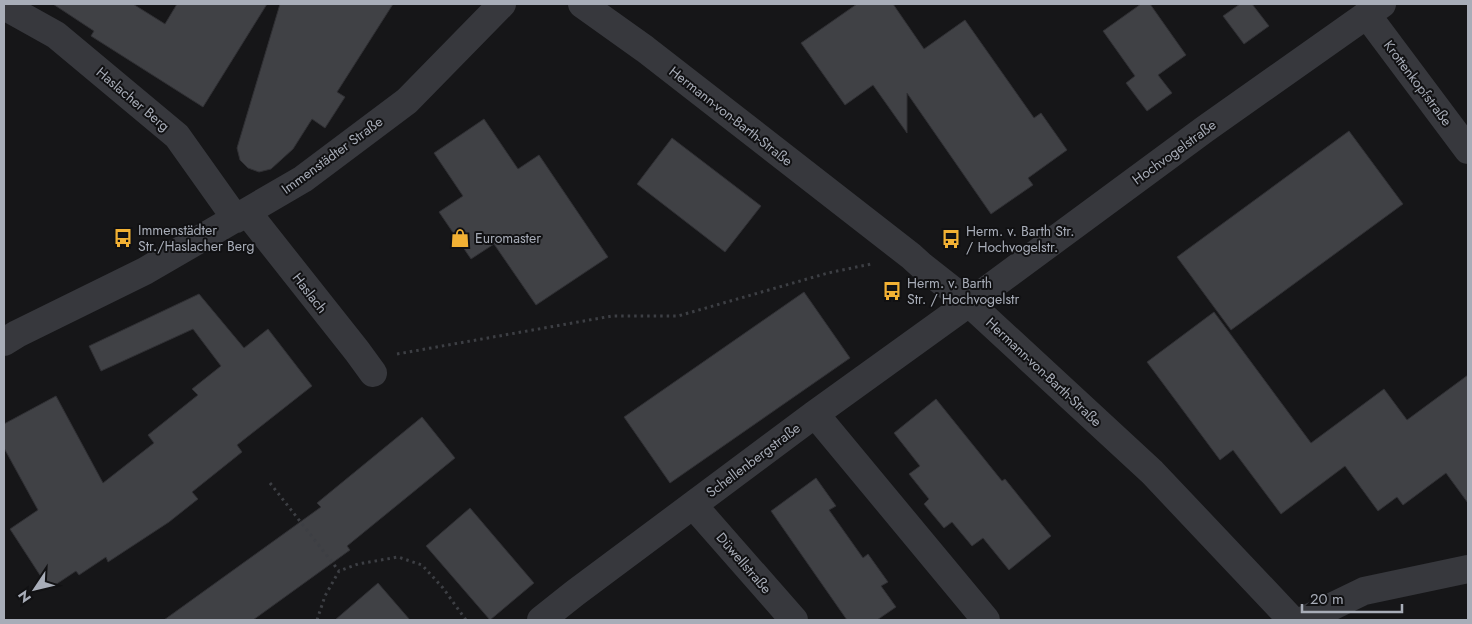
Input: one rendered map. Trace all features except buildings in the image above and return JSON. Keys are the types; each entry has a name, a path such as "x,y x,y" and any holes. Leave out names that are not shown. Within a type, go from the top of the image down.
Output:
{"street":[{"name":"Immenstädter Straße","path":"4,342 145,271 303,179 407,101 502,4"},
{"name":"Hermann-von-Barth-Straße","path":"582,4 645,50 969,303 1152,472 1292,620"},
{"name":"Haslacher Berg","path":"4,6 56,35 177,136 241,216"},
{"name":"Krottenkopfstraße","path":"1375,10 1468,150"},
{"name":"Hochvogelstraße","path":"969,303 1206,129 1375,10"},
{"name":"Haslach","path":"241,216 357,351 372,373"},
{"name":"Schellenbergstraße","path":"541,620 815,414 969,303"},
{"path":"815,414 986,620"},
{"name":"Düwellstraße","path":"693,505 794,620"},
{"path":"1304,620 1364,591 1468,569"}],"path":[{"path":"357,351 400,354 612,316 678,316 828,273 911,256"},
{"path":"270,483 339,571"},
{"path":"317,620 325,596 339,571 358,564 398,557 422,565 443,588 466,620"}],"place":[{"name":"Immenstädter Str./Haslacher Berg","path":"123,238"},
{"name":"Euromaster","path":"460,238"},
{"name":"Herm. v. Barth Str. / Hochvogelstr.","path":"951,239"},
{"name":"Herm. v. Barth Str. / Hochvogelstr","path":"892,291"}]}
